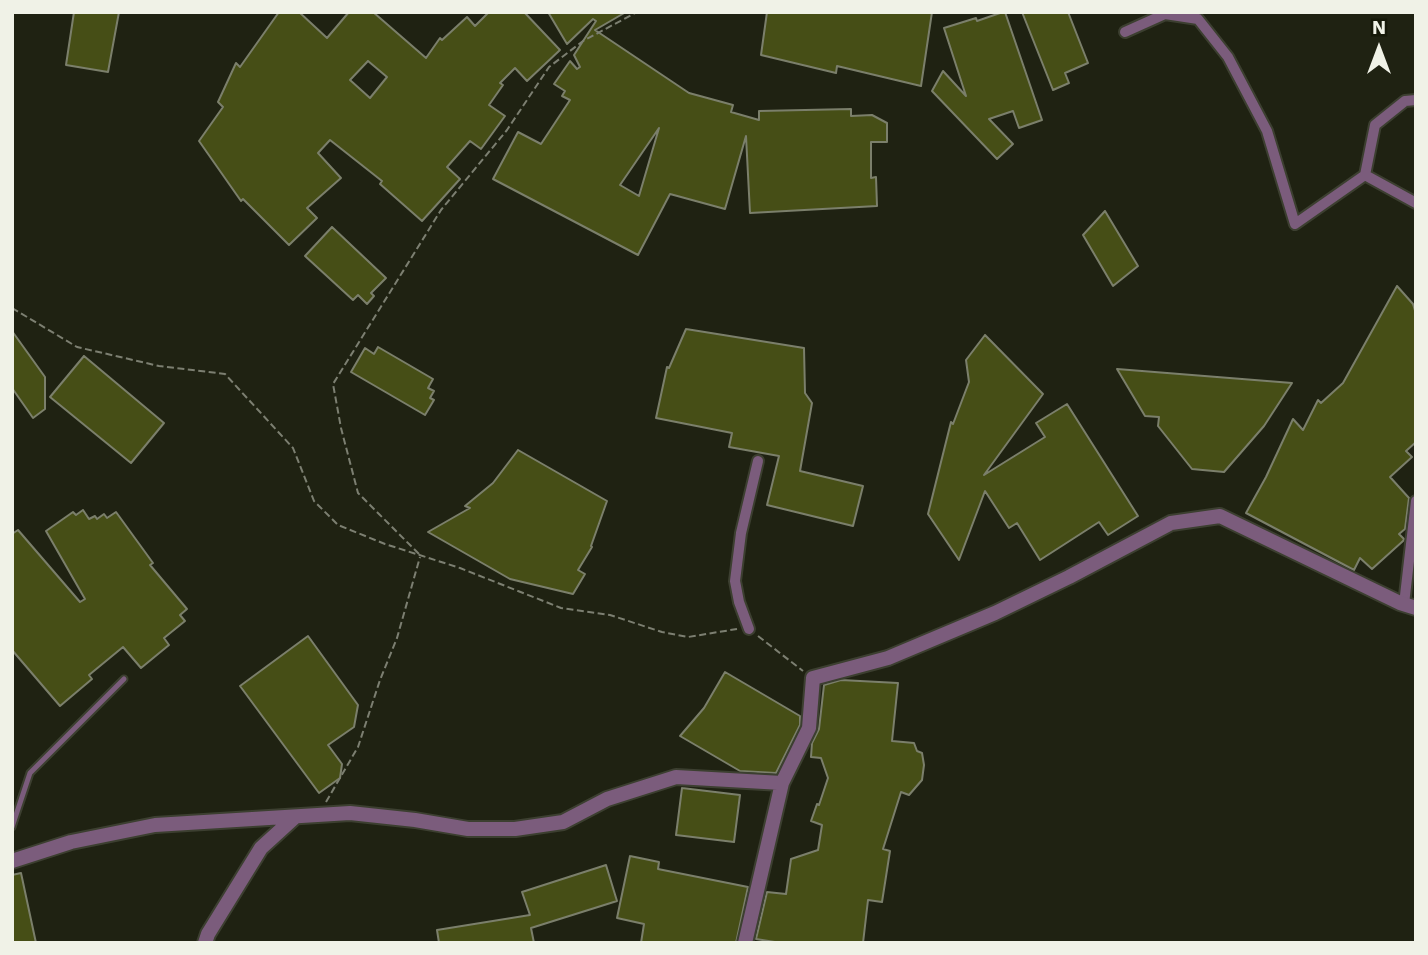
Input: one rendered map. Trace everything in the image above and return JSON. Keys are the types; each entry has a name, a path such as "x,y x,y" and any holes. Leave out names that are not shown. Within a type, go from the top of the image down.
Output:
{"street":[{"path":"1125,32 1165,14 1198,19 1228,57 1267,131 1295,224 1365,175 1375,125 1405,102 1416,100"},
{"path":"1365,175 1416,203"},
{"path":"749,629 739,602 735,580 741,533 758,461"},
{"path":"745,943 782,783 810,728 813,678 888,658 995,613 1171,523 1220,516 1410,606 1416,501"},
{"path":"12,861 71,842 155,825 350,813 468,829 515,829 563,822 607,799 676,777 782,783"},
{"path":"205,943 261,848 295,817"}],"lane":[{"path":"12,827 30,773 124,679"}],"path":[{"path":"420,555 358,493 333,384 441,210 507,130 549,67 583,41 638,12"},
{"path":"12,308 77,346 159,366 225,374 293,448 314,501 338,525 460,568 561,608 610,615 662,632 688,637 749,629 813,678"},
{"path":"318,815 358,747 397,638 420,555"}],"building":[{"path":"74,12 119,12 108,72 66,65"},
{"path":"279,12 299,12 327,38 349,12 373,12 426,58 440,38 442,40 467,17 475,26 489,12 524,12 560,50 527,81 515,68 500,83 503,85 489,105 505,116 481,149 470,141 447,167 460,179 422,221 380,184 382,181 330,140 318,153 341,178 307,208 317,218 289,245 243,199 241,201 199,141 223,107 218,102 236,63 240,67","holes":["368,61 387,77 370,98 350,80"]},
{"path":"548,12 626,12 595,30 689,93 733,105 731,112 759,120 759,111 851,109 851,116 872,115 887,123 887,142 871,142 871,178 876,177 877,206 750,213 746,136 725,209 670,194 638,255 493,179 518,132 541,144 570,100 562,96 565,91 554,84 570,61 577,69 580,67 574,55 596,21 593,19 567,44","holes":["659,128 639,196 620,185"]},
{"path":"767,12 932,12 921,86 837,66 836,73 761,55"},
{"path":"1003,12 1042,120 1019,128 1013,111 989,119 1013,144 997,159 932,91 943,71 966,96 944,28"},
{"path":"1022,12 1068,12 1088,63 1065,73 1069,83 1053,90"},
{"path":"1105,211 1138,266 1113,286 1083,235"},
{"path":"332,227 386,278 371,293 374,296 367,304 358,295 353,300 305,256"},
{"path":"1397,286 1413,304 1416,314 1416,442 1406,451 1412,457 1390,477 1409,498 1405,529 1399,534 1404,539 1372,569 1360,558 1354,570 1246,513 1293,419 1303,430 1318,400 1321,403 1343,383"},
{"path":"686,329 804,348 805,393 812,403 800,471 863,486 853,526 767,505 779,456 729,447 732,433 656,418 667,367 669,368"},
{"path":"12,331 45,377 45,409 33,418 12,388"},
{"path":"985,335 1043,394 984,475 1045,437 1036,423 1067,404 1138,516 1108,535 1099,522 1040,560 1017,523 1009,528 985,491 959,560 928,514 951,422 953,424 969,382 966,360"},
{"path":"378,347 433,379 428,388 434,391 430,398 434,400 425,415 351,372 365,348 374,354"},
{"path":"84,356 164,423 131,463 50,397"},
{"path":"1117,369 1292,383 1264,426 1224,472 1192,469 1158,426 1159,417 1145,416"},
{"path":"518,450 607,501 592,547 578,570 585,574 573,594 510,579 428,532 470,508 465,506 493,483"},
{"path":"83,510 89,519 95,516 97,519 104,514 107,518 116,512 153,563 150,565 187,609 180,615 185,621 164,638 169,645 141,668 123,647 89,675 92,679 60,706 12,650 12,534 18,530 80,602 85,599 46,531 73,512 76,515"},
{"path":"308,636 358,705 354,727 328,745 342,764 340,778 319,793 240,686"},
{"path":"725,672 800,716 800,725 776,773 740,771 680,736 704,708"},
{"path":"841,680 898,683 892,741 914,743 917,751 922,753 922,780 909,795 901,792 883,849 890,851 882,902 868,900 863,943 781,943 756,939 767,892 786,894 791,859 818,850 822,825 811,821 828,778 821,758 811,757 812,743 819,729 824,685"},
{"path":"682,788 740,795 734,842 676,835"},
{"path":"630,856 659,862 658,869 748,887 736,943 641,943 644,924 617,918"},
{"path":"606,865 617,901 531,928 534,943 439,943 437,930 530,915 522,892"},
{"path":"21,873 36,943 12,943 12,875"}]}
